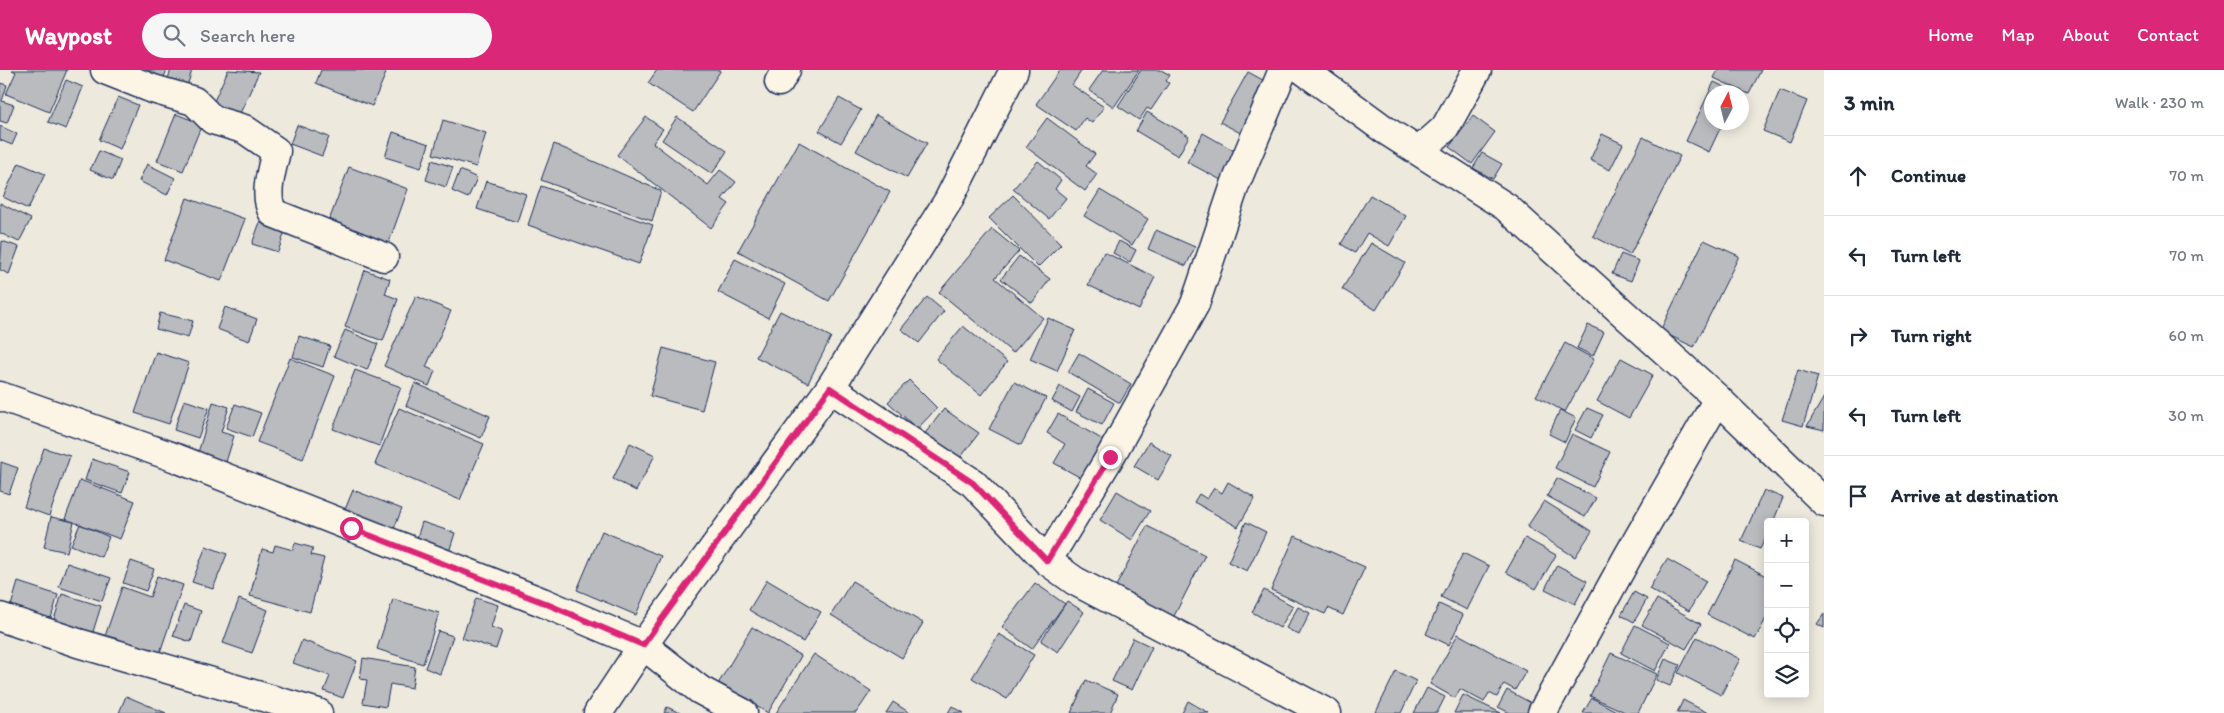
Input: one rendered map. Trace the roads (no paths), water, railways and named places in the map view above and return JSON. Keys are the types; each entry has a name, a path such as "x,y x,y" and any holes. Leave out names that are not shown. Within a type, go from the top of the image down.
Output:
{"street":[{"path":"105,70 154,89 194,101 213,120 244,130 276,151 270,177 268,204 273,214 384,257"},
{"path":"598,713 643,645 830,388 948,201 1014,70"},
{"path":"1047,561 1110,457 1195,304 1235,185 1283,70"},
{"path":"1303,70 1385,130 1506,207 1718,400 1824,502"},
{"path":"1419,151 1445,128 1477,70"},
{"path":"830,388 973,483 1047,561 1075,581 1326,713"},
{"path":"0,396 176,458 542,602 643,645 700,690 743,713"},
{"path":"1542,713 1627,558 1718,400"},
{"path":"0,618 78,643 318,713"}]}
